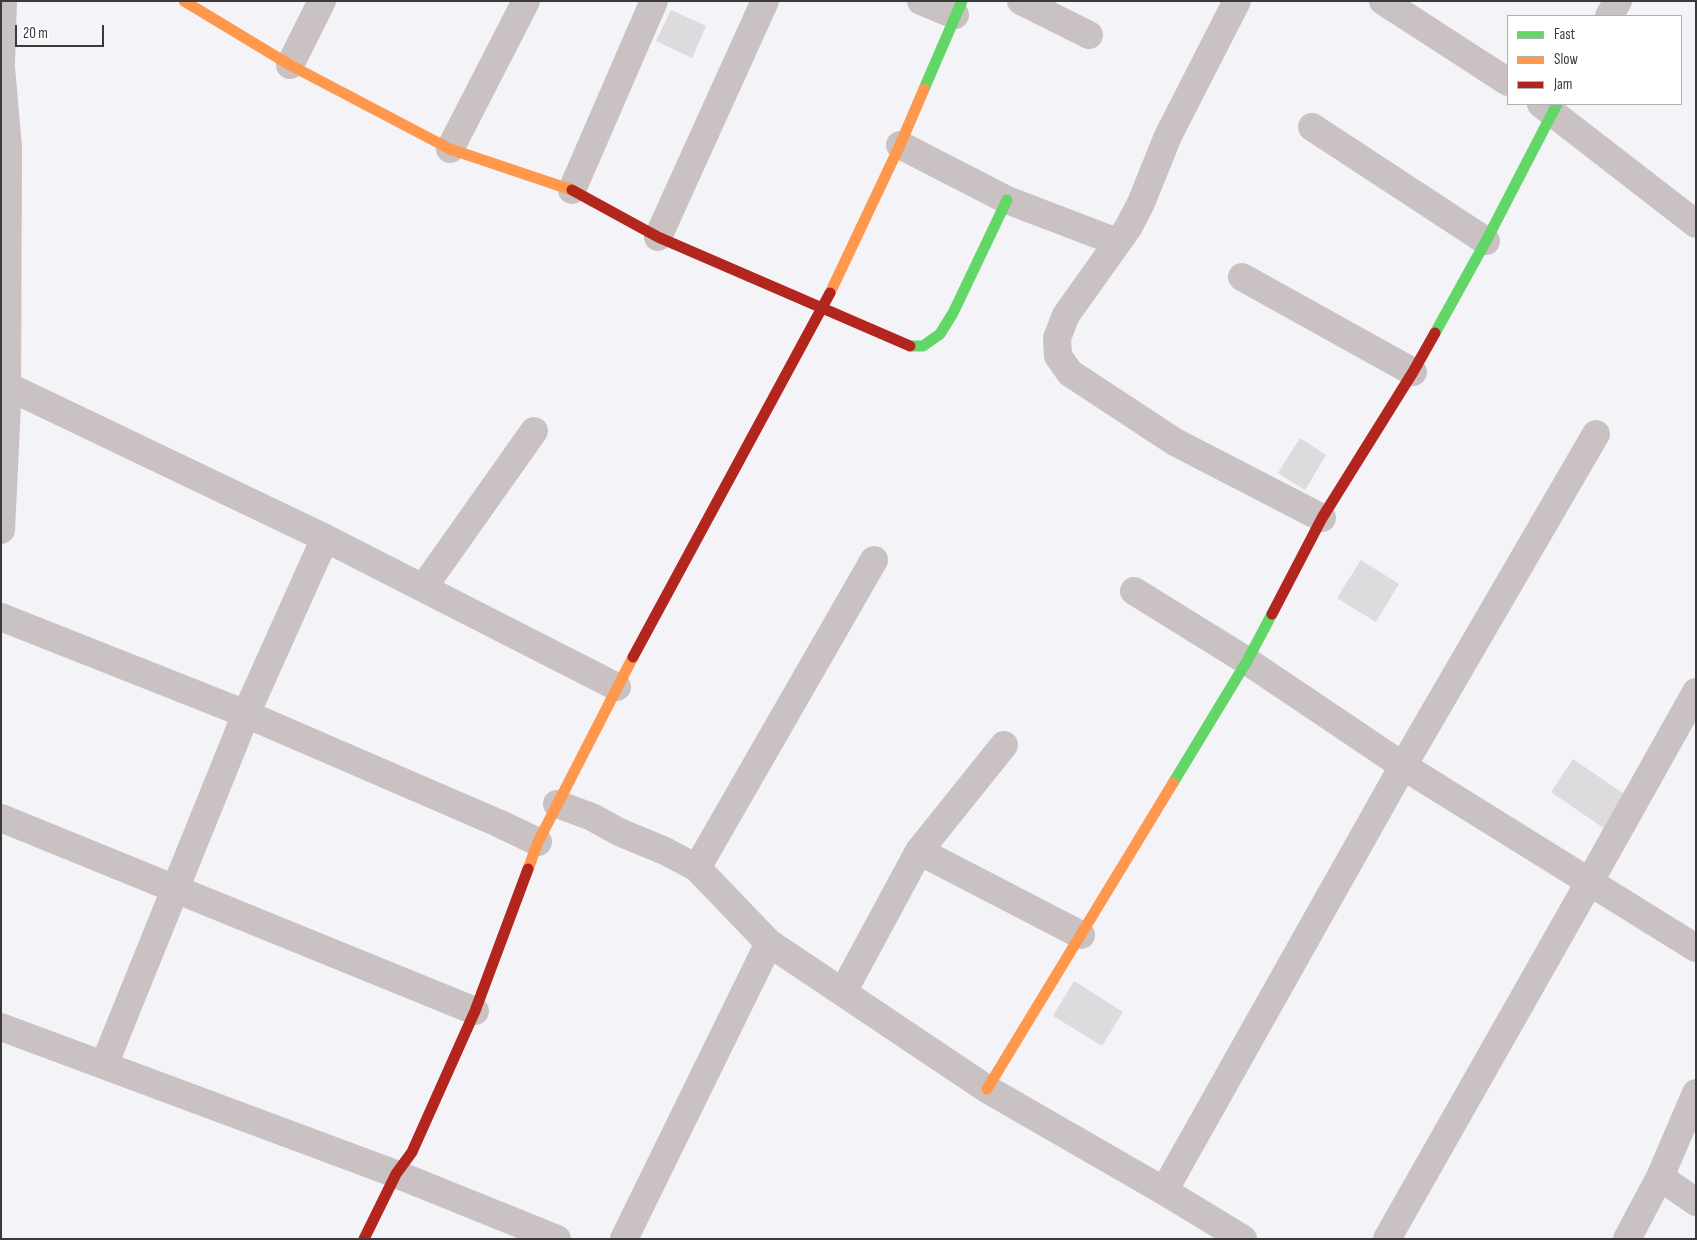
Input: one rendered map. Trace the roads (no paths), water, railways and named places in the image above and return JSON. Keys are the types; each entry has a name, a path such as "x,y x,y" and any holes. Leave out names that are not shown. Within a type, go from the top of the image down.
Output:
{"street":[{"path":"1,63 3,1"},
{"path":"184,1 290,65 450,149 572,190 658,237 907,346 923,346 940,334 953,313 1007,200"},
{"path":"290,65 322,1"},
{"path":"450,149 526,1"},
{"path":"572,190 654,1"},
{"path":"658,237 765,1"},
{"path":"364,1239 396,1174 412,1152 475,1011 538,842 617,688 823,308 900,145 959,8 921,1"},
{"path":"1021,1 1089,35"},
{"path":"1237,1 1168,136 1141,203 1128,228 1066,315 1056,338 1058,356 1070,373 1176,442 1322,518"},
{"path":"1610,15 1618,1"},
{"path":"1391,3 1507,81"},
{"path":"1,67 5,147 7,386 1,530"},
{"path":"987,1088 1247,661 1322,518 1413,372 1486,241 1550,106 1696,224"},
{"path":"1312,127 1486,241"},
{"path":"900,145 1007,200 1118,242"},
{"path":"1242,277 1413,372"},
{"path":"7,386 325,538 617,688"},
{"path":"423,588 534,431"},
{"path":"1164,1191 1403,766 1596,434"},
{"path":"104,1065 246,714 325,538"},
{"path":"697,868 874,560"},
{"path":"1134,591 1247,661 1403,766 1696,948"},
{"path":"1,617 246,714 538,842"},
{"path":"1387,1239 1696,692"},
{"path":"843,992 918,851 1004,745"},
{"path":"557,804 666,851 697,868 769,943 987,1088 1243,1239"},
{"path":"1,818 475,1011"},
{"path":"918,851 1081,934"},
{"path":"624,1239 769,943"},
{"path":"1,1027 396,1174 556,1239"},
{"path":"1627,1239 1660,1177 1696,1094"},
{"path":"1660,1177 1696,1202"}]}
